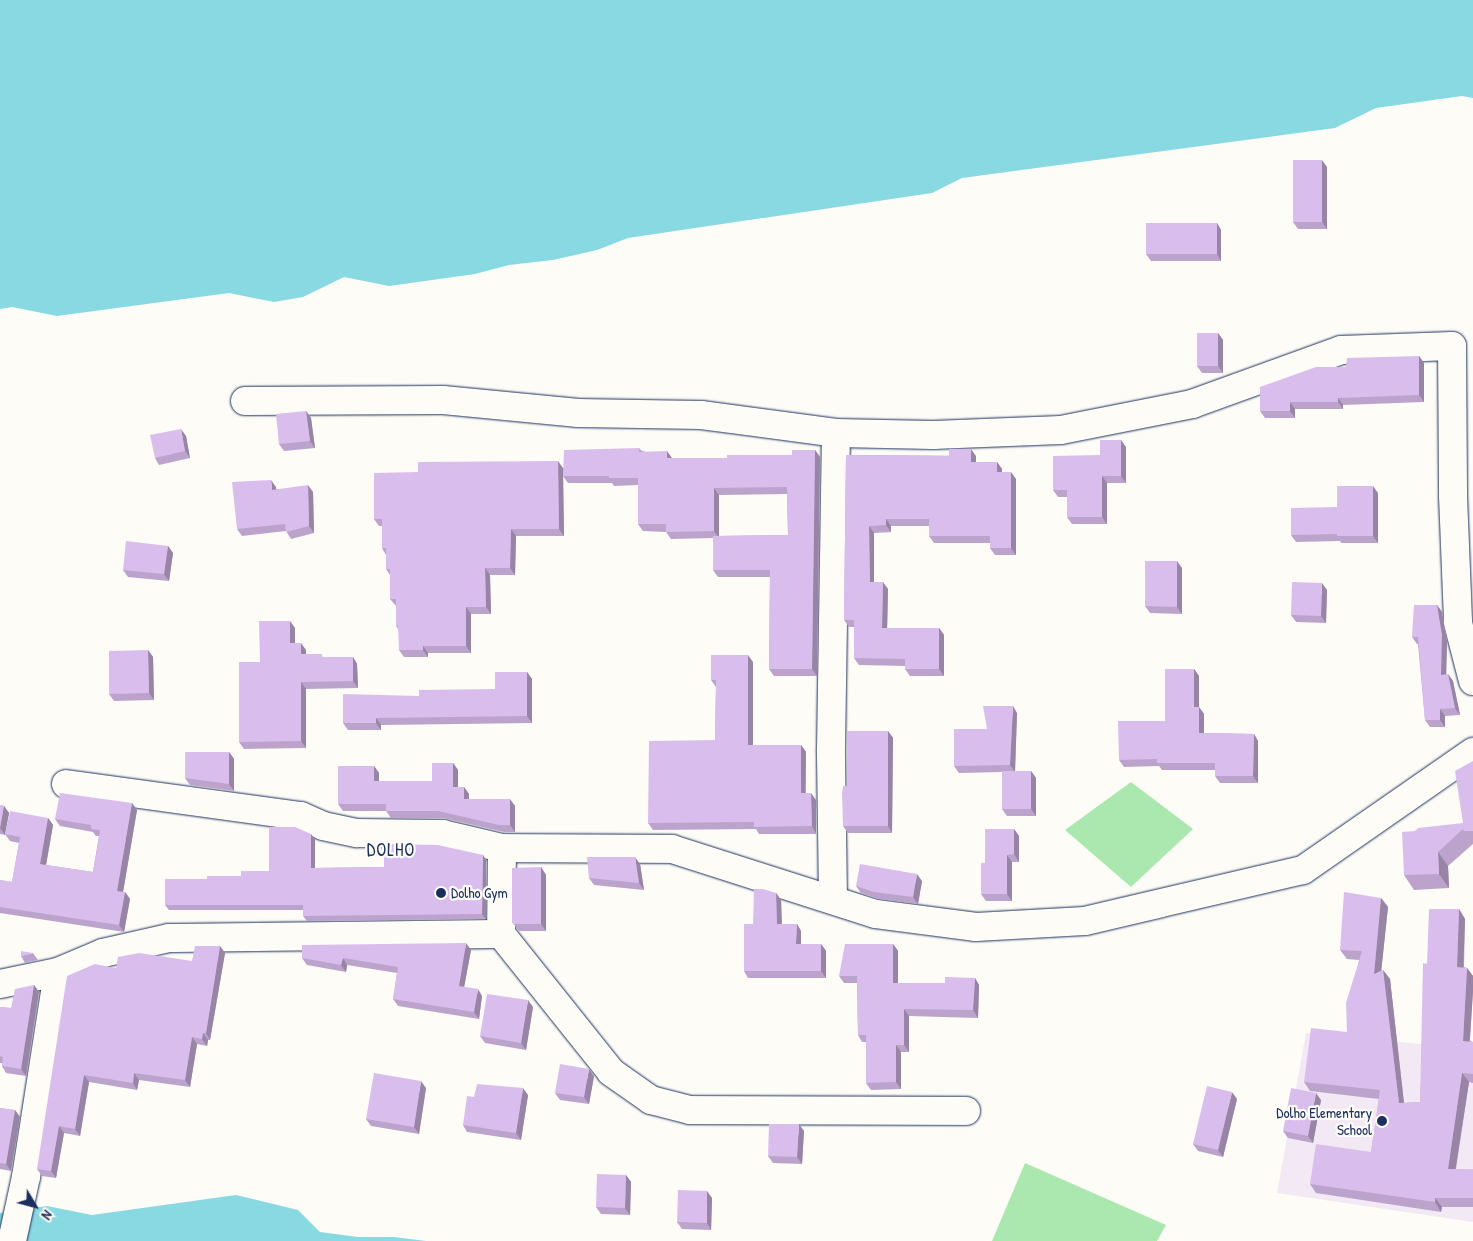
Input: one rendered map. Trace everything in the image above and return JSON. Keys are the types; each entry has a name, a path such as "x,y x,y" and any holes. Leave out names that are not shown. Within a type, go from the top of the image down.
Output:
{"street":[{"path":"245,401 443,400 578,413 701,415 836,434 933,434 1061,430 1192,404 1341,350 1452,346 1453,496 1458,622 1473,681"},
{"path":"834,900 831,749 836,434"},
{"path":"66,784 301,816 323,826 357,832 442,834 502,848 672,849 876,914 976,928 1095,918 1303,870 1473,752"},
{"path":"502,848 501,934 611,1072 651,1100 690,1110 966,1111"},
{"path":"0,984 58,972 103,953 169,938 501,934"},
{"path":"12,1241 26,1177 58,972"}],"shaded area":[{"name":"Dolho Elementary School","path":"1306,1033 1473,1049 1473,1222 1277,1193"}],"green space":[{"path":"1131,782 1193,829 1131,887 1065,830"},
{"path":"1025,1163 1166,1225 1157,1241 992,1241"}],"water":[{"path":"0,0 1473,0 1473,98 1462,96 1376,108 1335,128 962,178 932,193 628,238 597,250 553,260 509,265 475,274 389,286 344,277 303,297 274,302 229,293 57,316 12,307 0,309"},
{"path":"236,1195 298,1210 320,1232 358,1237 394,1237 426,1241 0,1241 0,1213 47,1206 92,1215"}],"building":[{"path":"1293,160 1322,160 1322,222 1293,222"},
{"path":"1146,223 1217,223 1217,254 1146,254"},
{"path":"1197,333 1218,333 1218,366 1197,366"},
{"path":"1419,356 1419,395 1338,398 1338,402 1290,402 1290,411 1260,411 1260,387 1316,367 1346,367 1347,358"},
{"path":"306,411 310,441 279,444 276,414"},
{"path":"181,429 185,451 155,458 150,435"},
{"path":"1100,440 1121,440 1121,476 1102,476 1102,517 1067,517 1067,490 1053,490 1053,456 1100,455"},
{"path":"639,448 639,452 667,451 667,458 727,458 727,455 792,455 792,450 815,450 812,669 769,669 770,570 713,570 713,536 788,535 787,487 714,488 714,531 666,532 666,524 638,524 638,478 563,476 564,450"},
{"path":"949,449 971,449 971,462 997,462 997,472 1011,472 1011,548 990,548 990,536 929,536 929,519 886,519 886,525 869,526 870,582 883,582 882,628 939,628 939,669 905,669 905,659 854,658 854,620 844,620 846,455 949,456"},
{"path":"558,461 559,529 511,529 510,568 485,568 486,607 466,607 466,646 423,646 423,650 399,650 398,626 396,626 396,599 390,599 390,569 386,569 386,548 382,548 382,519 374,519 374,473 418,472 418,462"},
{"path":"271,480 272,490 308,485 309,526 286,532 285,524 237,529 232,482"},
{"path":"1337,486 1373,486 1373,536 1337,536 1337,534 1291,535 1291,508 1337,507"},
{"path":"126,541 168,546 164,574 123,570"},
{"path":"1145,561 1177,561 1177,607 1145,606"},
{"path":"1292,582 1322,583 1321,616 1291,615"},
{"path":"1414,605 1437,605 1442,635 1441,675 1448,674 1455,708 1440,709 1440,720 1425,720 1418,637 1412,637"},
{"path":"259,621 290,621 290,643 301,643 301,654 322,654 322,657 353,657 353,681 301,682 301,741 239,742 239,662 260,662"},
{"path":"148,650 149,693 109,694 109,651"},
{"path":"711,655 748,655 748,745 801,745 801,793 811,793 812,826 754,827 754,822 648,823 649,741 715,740 716,680 711,680"},
{"path":"1165,669 1194,669 1194,707 1199,707 1199,733 1254,734 1253,776 1215,776 1215,763 1157,763 1157,759 1119,760 1118,721 1165,721"},
{"path":"495,672 527,672 527,716 376,718 376,723 343,723 343,694 419,696 419,690 495,689"},
{"path":"983,706 1013,706 1010,765 954,766 954,729 987,729"},
{"path":"847,731 888,731 888,826 843,826 842,793 843,786 847,786"},
{"path":"185,752 229,752 229,784 185,778"},
{"path":"1473,761 1473,831 1464,831 1463,829 1438,852 1439,874 1404,875 1402,832 1415,831 1418,828 1463,823 1455,771"},
{"path":"432,763 453,763 453,787 464,787 464,799 510,799 510,825 499,825 438,811 386,811 386,804 338,804 338,766 374,766 374,781 432,781"},
{"path":"1002,771 1031,771 1031,809 1002,809"},
{"path":"60,793 132,803 117,891 125,892 119,925 0,907 0,880 12,882 20,837 5,834 10,811 48,818 40,864 93,872 100,830 91,829 91,825 55,819"},
{"path":"0,805 4,806 0,828"},
{"path":"269,827 295,827 311,834 311,868 384,867 384,850 387,850 387,844 438,845 483,855 482,914 303,916 303,905 165,905 165,879 207,879 207,876 241,876 241,871 269,871"},
{"path":"985,829 1014,829 1014,854 1007,855 1007,894 981,894 981,863 985,863"},
{"path":"587,857 635,857 639,883 589,878"},
{"path":"860,864 917,874 913,897 874,892 856,886"},
{"path":"541,867 541,924 514,924 512,922 512,868"},
{"path":"754,889 763,889 776,893 777,924 797,924 796,944 821,944 821,971 744,971 744,924 753,924"},
{"path":"1344,892 1381,898 1374,974 1383,970 1399,1103 1420,1102 1423,963 1427,964 1429,909 1459,909 1457,967 1467,968 1463,1041 1473,1042 1473,1074 1462,1073 1448,1169 1473,1169 1473,1198 1435,1198 1435,1202 1310,1184 1316,1144 1371,1152 1380,1090 1304,1082 1311,1028 1347,1032 1346,1003 1362,951 1340,950"},
{"path":"466,943 459,986 478,989 474,1012 393,999 398,967 343,958 341,965 302,958 302,945"},
{"path":"845,944 893,944 893,983 945,983 945,977 975,978 973,1010 904,1009 904,1045 896,1045 896,1082 866,1083 866,1035 858,1035 857,976 839,976"},
{"path":"195,946 220,946 206,1033 203,1033 202,1039 192,1037 185,1080 134,1073 133,1083 84,1075 75,1129 59,1126 51,1171 37,1169 67,976 95,964 116,968 118,957 139,953 192,961"},
{"path":"21,951 33,953 21,956"},
{"path":"34,985 21,1069 2,1066 3,1057 0,1056 0,1007 11,1008 15,989"},
{"path":"487,994 528,1000 521,1043 480,1036"},
{"path":"560,1064 589,1069 584,1097 555,1093"},
{"path":"374,1073 421,1081 414,1127 366,1119"},
{"path":"477,1084 523,1088 516,1133 463,1125 467,1096 474,1097"},
{"path":"1207,1086 1232,1092 1218,1150 1193,1144"},
{"path":"1291,1088 1316,1093 1308,1136 1283,1131"},
{"path":"0,1108 15,1110 6,1164 0,1163"},
{"path":"769,1124 799,1124 797,1157 768,1156"},
{"path":"597,1174 626,1175 625,1208 596,1207"},
{"path":"678,1190 707,1191 707,1223 677,1222"}],"place":[{"name":"Dolho Gym","path":"441,893"},
{"name":"Dolho Elementary School","path":"1382,1121"}],"district":[{"name":"DOLHO","path":"391,850"}]}
